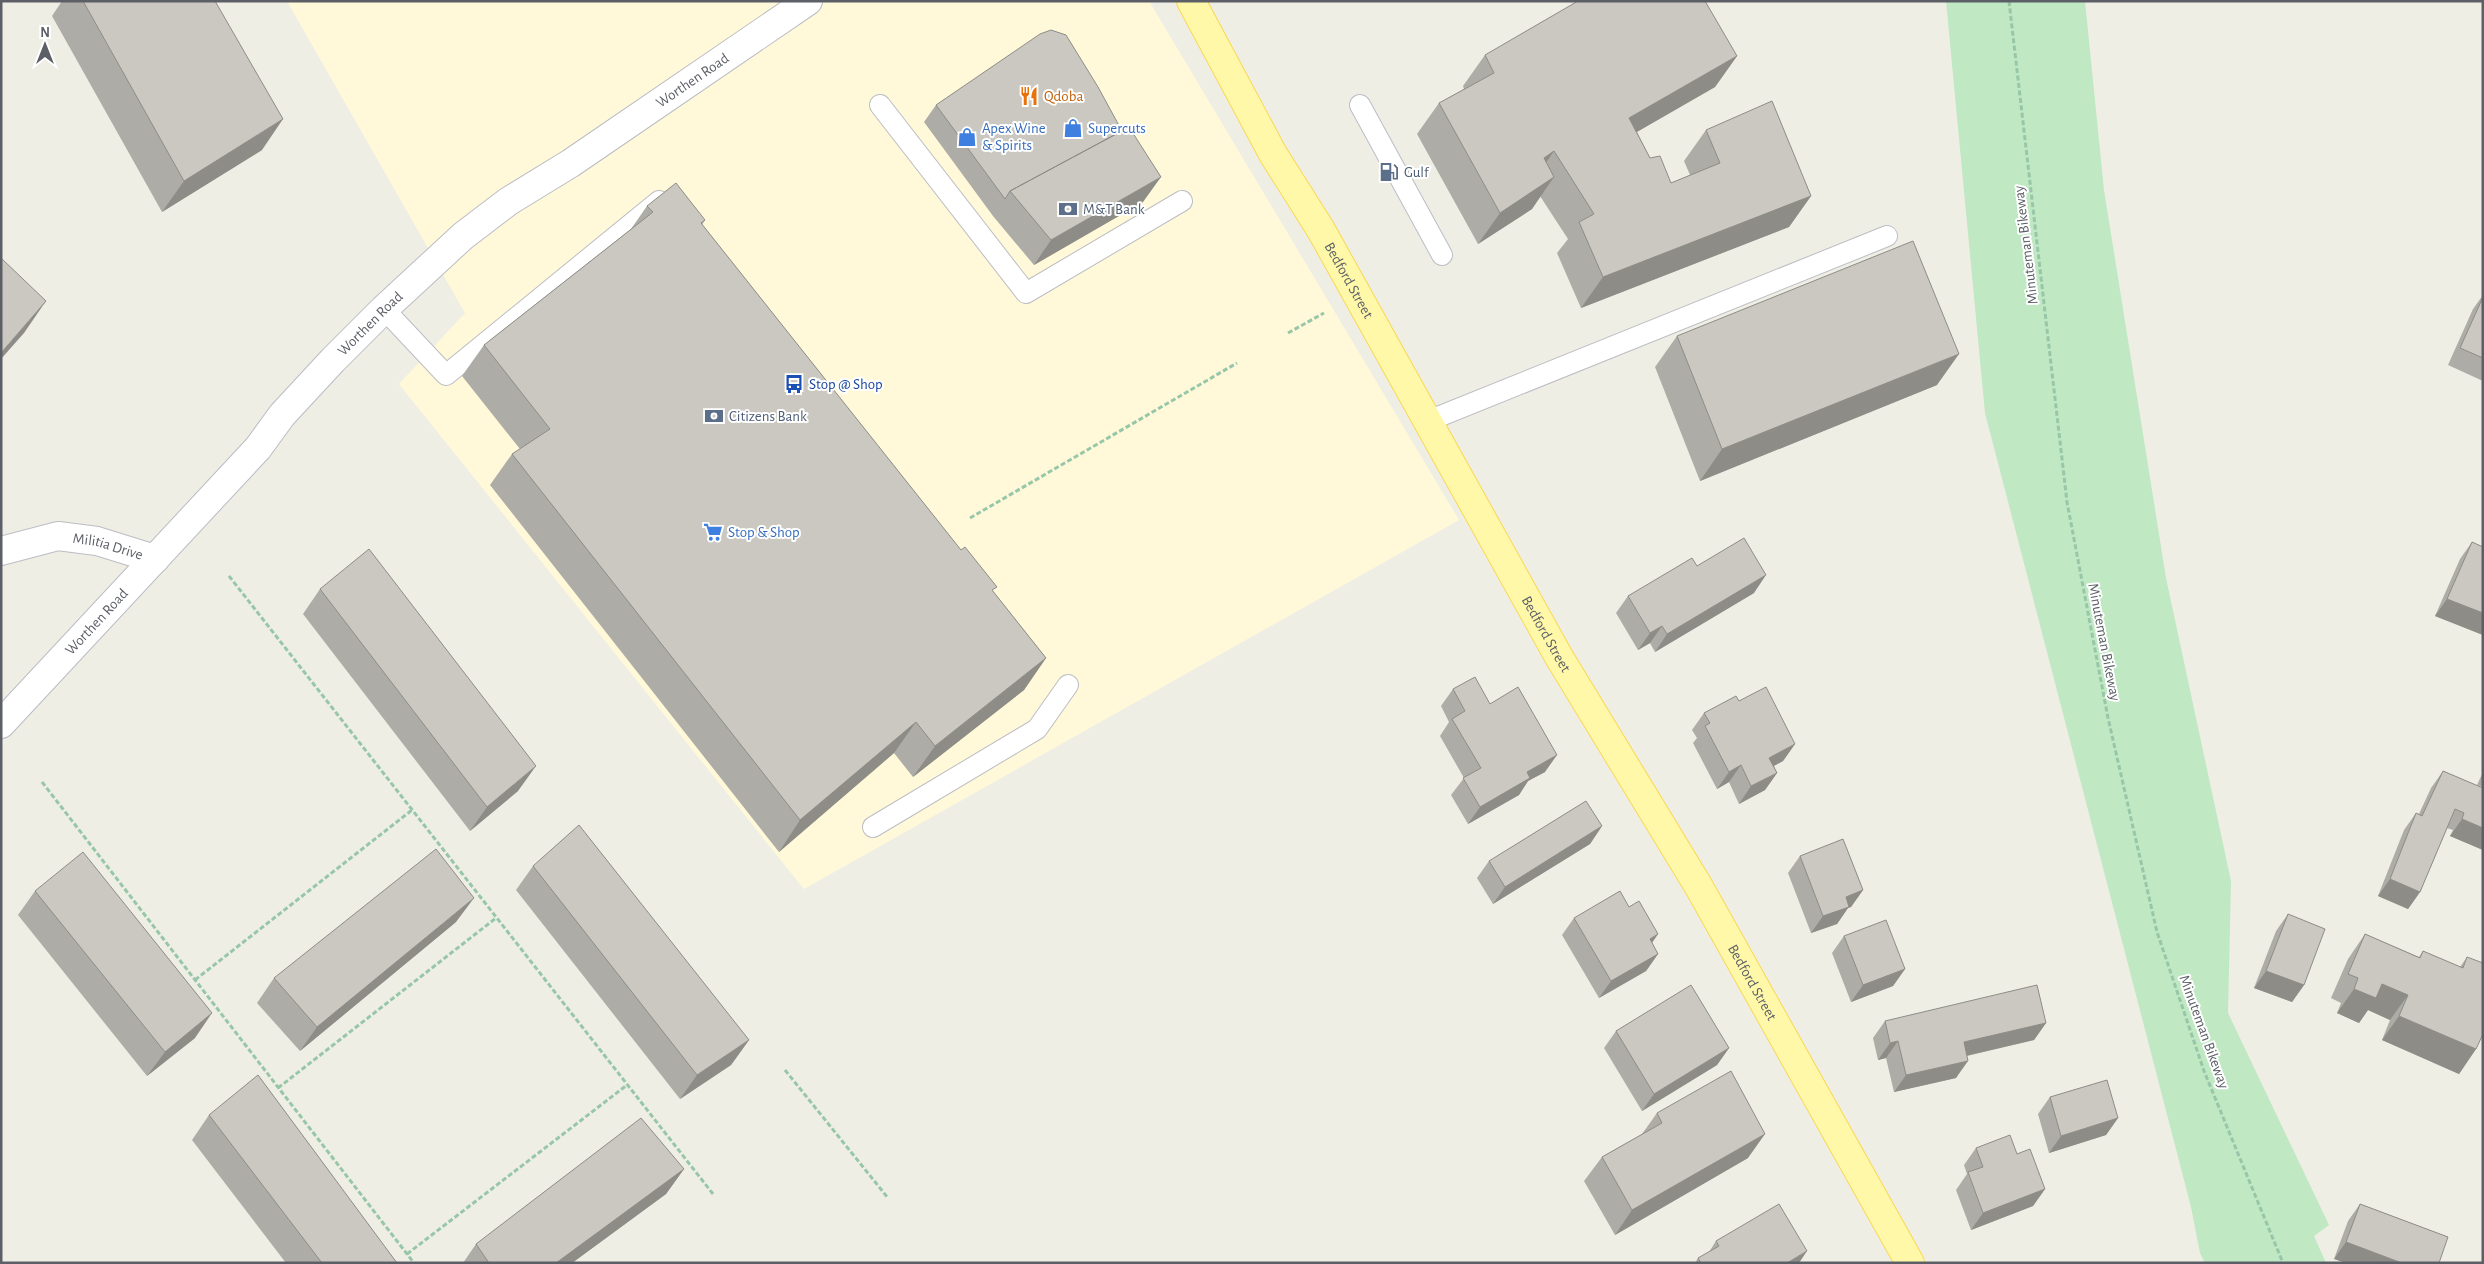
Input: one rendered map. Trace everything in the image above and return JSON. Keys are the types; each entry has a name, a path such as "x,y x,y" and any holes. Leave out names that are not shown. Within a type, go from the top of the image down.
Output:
{"main road":[{"name":"Worthen Road","path":"1,724 258,448 282,416 384,309 463,236 509,201 570,163 808,1"},
{"name":"Bedford Street","path":"1191,1 1273,154 1321,230 1559,657 1699,887 1910,1263"},
{"name":"Militia Drive","path":"1,551 58,536 97,541 155,559"}],"lane":[{"path":"880,105 1026,293 1182,201"},
{"path":"1360,105 1442,255"},
{"path":"384,309 446,375 674,189"},
{"path":"1428,421 1887,236"},
{"path":"873,827 1037,729 1068,685"}],"path":[{"name":"Minuteman Bikeway","path":"2009,1 2067,502 2108,718 2157,932 2204,1072 2283,1263"},
{"path":"1288,333 1324,313"},
{"path":"970,518 1237,362"},
{"path":"229,576 713,1194"},
{"path":"42,782 414,1263"},
{"path":"195,980 412,810"},
{"path":"278,1088 496,918"},
{"path":"785,1070 888,1198"},
{"path":"407,1254 627,1085"}],"shaded area":[{"path":"287,1 1149,1 1459,520 804,889 399,384 465,313"}],"green space":[{"path":"1946,1 2085,1 2104,190 2166,578 2231,881 2228,1013 2329,1225 2314,1236 2326,1263 2205,1263 2200,1253 2191,1207 1985,413"}],"building":[{"path":"83,1 215,1 283,119 184,181"},
{"path":"1578,1 1705,1 1737,56 1629,118 1650,158 1660,156 1671,183 1720,163 1706,130 1772,101 1811,196 1603,277 1579,222 1594,214 1554,151 1544,158 1554,177 1500,213 1439,103 1494,73 1485,55"},
{"path":"1051,30 1066,35 1122,131 1010,191 1005,199 936,105 1040,34"},
{"name":"M&T Bank","path":"1129,127 1161,177 1051,240 1010,191"},
{"name":"Stop & Shop","path":"676,183 705,220 701,223 961,550 965,547 997,587 992,590 1046,658 935,746 916,722 800,820 512,454 550,429 484,345 653,212 647,206"},
{"path":"1913,241 1959,354 1722,449 1677,336"},
{"path":"1,258 46,301 1,353"},
{"path":"2483,297 2483,358 2460,348"},
{"path":"1744,538 1766,575 1667,634 1662,626 1650,633 1628,596 1692,558 1697,566"},
{"path":"2472,542 2483,547 2483,613 2447,599"},
{"path":"369,549 536,766 487,807 320,589"},
{"path":"1475,677 1490,704 1518,687 1557,755 1527,772 1530,778 1480,807 1463,778 1481,768 1452,719 1465,711 1453,689"},
{"path":"1766,687 1795,744 1769,758 1777,773 1751,786 1741,765 1729,772 1705,726 1710,723 1704,713 1736,696 1739,701"},
{"path":"2443,771 2483,788 2483,828 2462,819 2464,813 2455,809 2420,892 2390,879 2416,813 2422,816"},
{"path":"1586,801 1602,826 1505,887 1489,861"},
{"path":"579,825 749,1040 697,1075 533,866"},
{"path":"1843,839 1863,890 1846,897 1849,907 1823,916 1800,856"},
{"path":"436,849 474,898 317,1027 274,978"},
{"path":"83,852 212,1013 165,1052 35,891"},
{"path":"1620,891 1629,907 1639,901 1658,934 1650,939 1658,954 1611,981 1574,918"},
{"path":"2288,914 2325,929 2304,985 2266,971"},
{"path":"1886,920 1905,969 1863,985 1844,936"},
{"path":"2365,934 2420,958 2423,951 2463,968 2467,957 2483,963 2483,1034 2476,1049 2399,1016 2408,995 2382,984 2376,998 2354,989 2358,978 2348,974"},
{"path":"1691,985 1729,1048 1654,1094 1616,1031"},
{"path":"2037,985 2046,1023 1964,1042 1968,1061 1906,1075 1898,1041 1890,1043 1885,1021"},
{"path":"1731,1071 1765,1134 1632,1210 1602,1157 1662,1123 1657,1113"},
{"path":"258,1075 397,1263 322,1263 209,1115"},
{"path":"2107,1080 2118,1118 2061,1136 2050,1097"},
{"path":"641,1118 684,1169 556,1263 489,1263 476,1244"},
{"path":"2010,1135 2017,1154 2030,1149 2045,1189 1983,1213 1968,1172 1983,1167 1976,1148"},
{"path":"1779,1204 1807,1251 1787,1263 1701,1263 1698,1258 1719,1246 1716,1241"},
{"path":"2360,1204 2448,1237 2439,1263 2402,1263 2346,1242"}],"place":[{"name":"Qdoba","path":"1029,96"},
{"name":"Supercuts","path":"1073,128"},
{"name":"Apex Wine & Spirits","path":"967,137"},
{"name":"Gulf","path":"1389,172"},
{"name":"M&T Bank","path":"1068,209"},
{"name":"Stop @ Shop","path":"794,384"},
{"name":"Citizens Bank","path":"714,416"},
{"name":"Stop & Shop","path":"713,532"}]}
